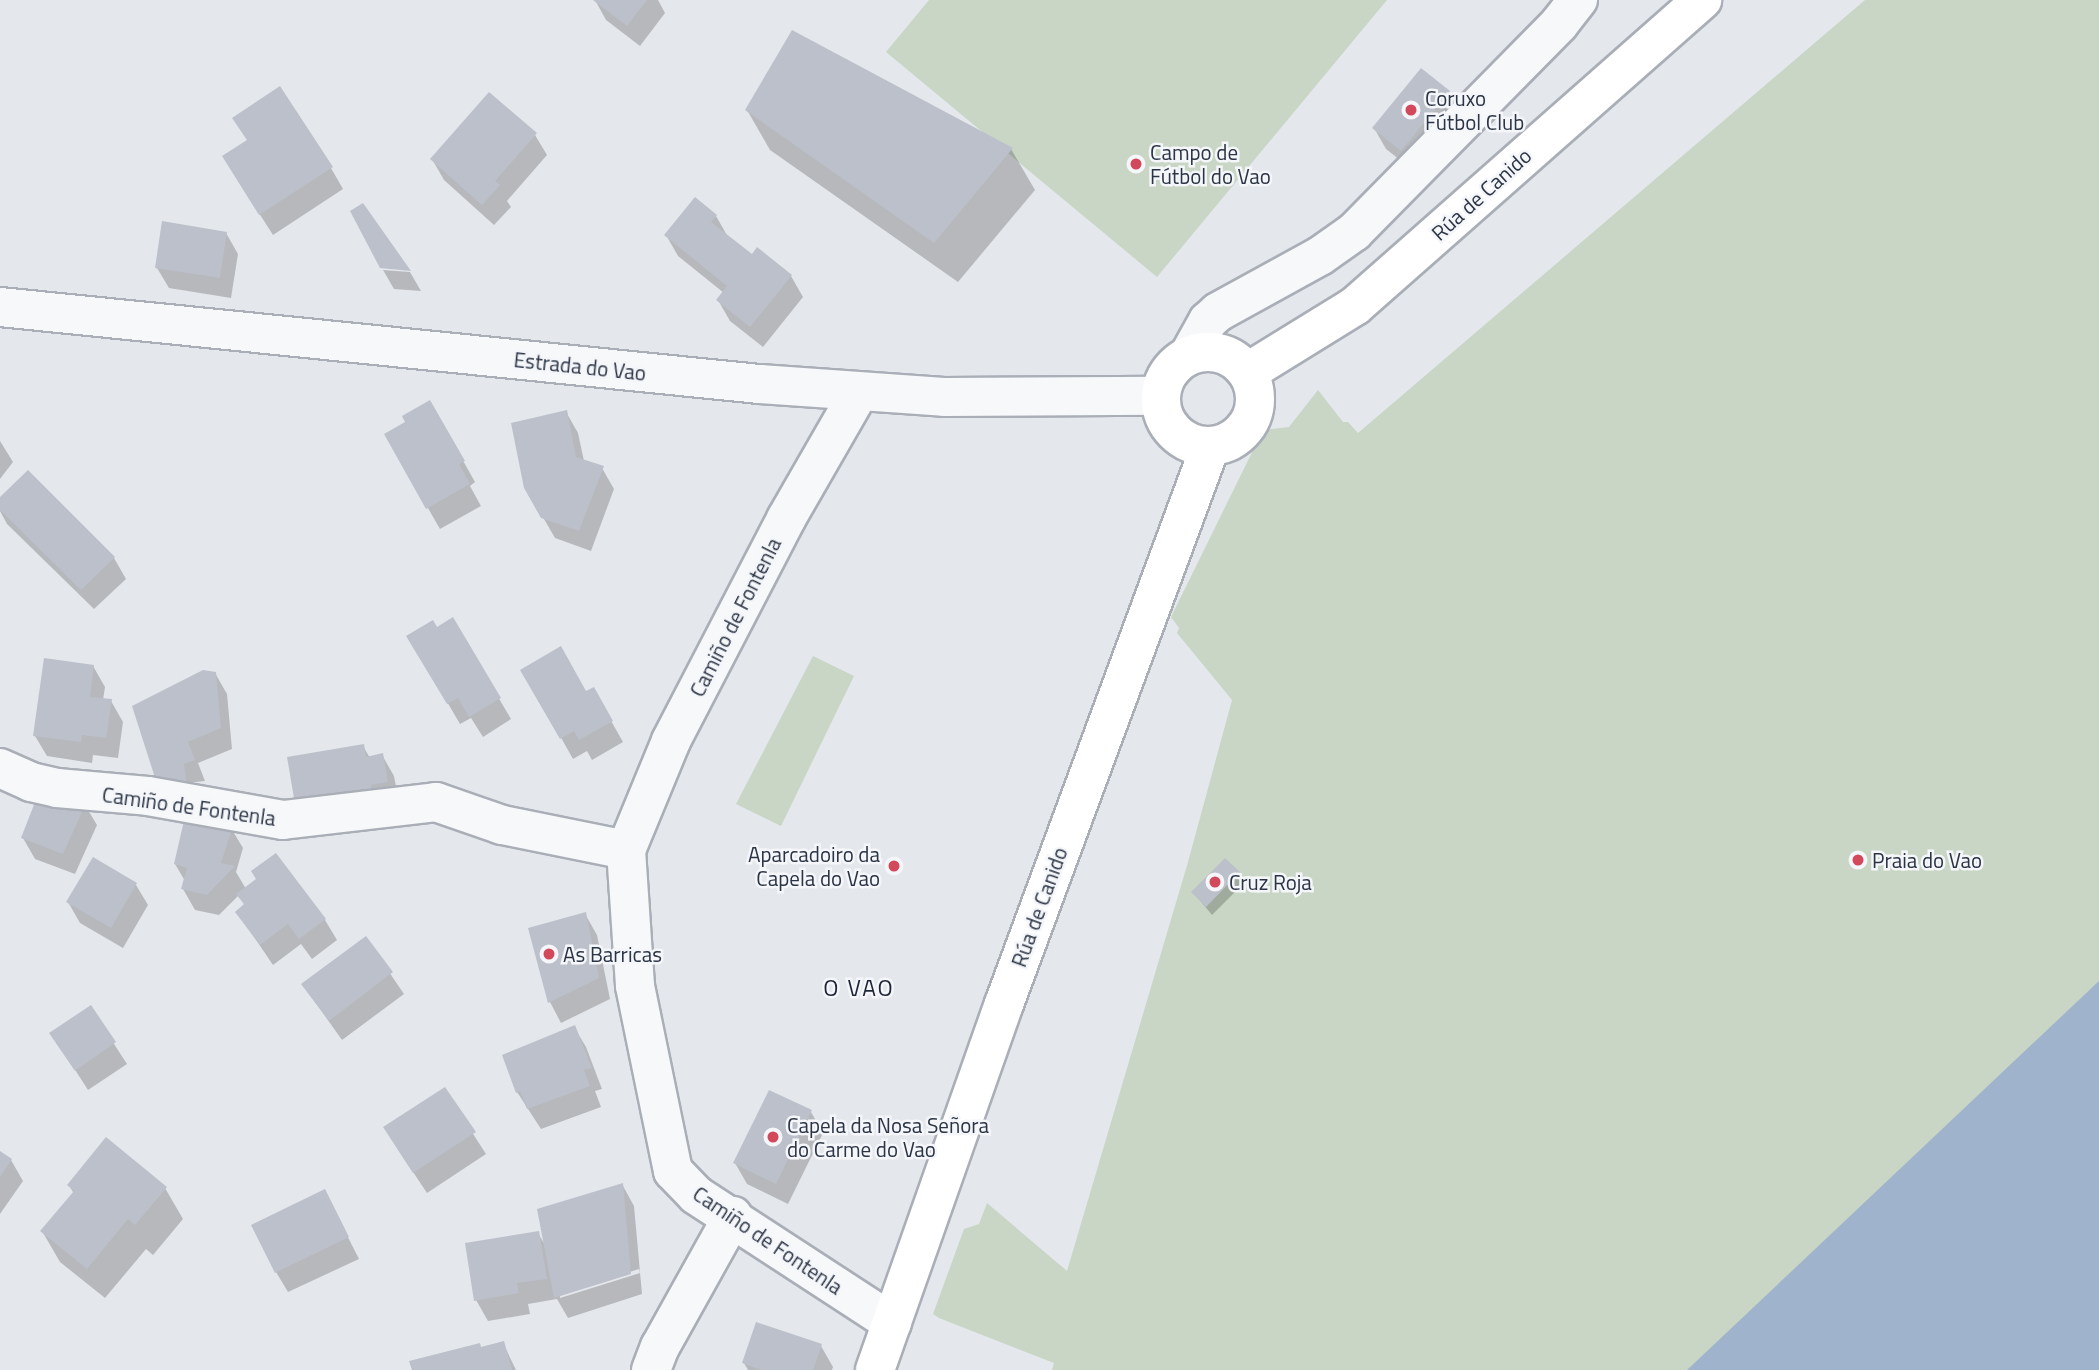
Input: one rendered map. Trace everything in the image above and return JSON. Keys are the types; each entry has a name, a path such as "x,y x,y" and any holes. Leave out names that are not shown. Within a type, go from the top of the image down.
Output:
{"main road":[{"name":"Rúa de Canido","path":"1248,372 1355,306 1702,0"},
{"path":"1205,351 1221,353 1236,360 1248,372 1256,401 1253,416 1235,438 1210,447 1194,444 1180,438 1162,412 1164,380 1174,365 1189,355 1205,351"},
{"name":"Rúa de Canido","path":"876,1370 1004,1004 1210,447"}],"street":[{"path":"1189,355 1208,321 1219,312 1320,256 1354,232 1559,24 1578,0"},
{"name":"Estrada do Vao","path":"0,307 859,392 944,397 1161,396"},
{"name":"Camiño de Fontenla","path":"859,392 786,519 678,729 626,850 635,986 673,1171 696,1195 733,1216 892,1322"},
{"name":"Camiño de Fontenla","path":"0,768 31,782 57,788 148,796 283,820 436,802 502,825 626,850"},
{"path":"651,1370 660,1347 733,1216"}],"green space":[{"name":"Campo de Fútbol do Vao","path":"929,0 1387,0 1157,277 886,52"},
{"path":"1865,0 2099,0 2099,1286 2001,1370 1052,1370 1054,1363 933,1314 964,1229 979,1224 987,1203 1067,1271 1188,862 1232,700 1177,633 1179,628 1171,617 1263,430 1289,427 1318,390 1343,422 1348,422 1358,433"},
{"path":"813,656 854,676 781,826 736,804"}],"water":[{"path":"2099,981 2099,1370 1687,1370"}],"building":[{"path":"593,0 647,0 627,26"},
{"path":"792,30 1013,148 934,243 745,110"},
{"name":"Coruxo Fútbol Club","path":"1421,68 1450,91 1401,151 1372,128"},
{"path":"280,86 333,167 259,215 222,156 247,140 232,118"},
{"path":"489,92 537,133 495,181 500,185 482,205 430,159"},
{"path":"695,197 717,215 711,222 752,254 757,247 792,275 750,327 716,300 727,286 664,235"},
{"path":"363,203 411,271 380,268 350,211"},
{"path":"162,221 227,232 220,278 155,268"},
{"path":"430,400 465,461 459,464 470,484 426,509 384,434 405,422 402,416"},
{"path":"567,410 576,457 604,466 579,531 541,518 524,488 511,423"},
{"path":"28,470 115,557 81,590 0,510 0,497"},
{"path":"453,617 501,698 469,717 458,698 447,704 406,636 433,620 437,627"},
{"path":"561,646 586,691 594,687 613,721 579,740 574,731 560,739 520,670"},
{"path":"44,658 94,665 90,697 112,699 106,738 82,735 81,742 33,736"},
{"path":"203,670 216,672 221,728 188,742 195,760 184,764 188,792 158,787 132,706"},
{"path":"364,744 366,757 383,753 388,782 371,785 372,791 295,804 287,757"},
{"path":"37,797 86,803 63,854 21,838"},
{"path":"186,812 233,826 221,863 235,866 207,895 181,889 187,868 174,864"},
{"path":"276,853 326,919 299,939 288,924 260,945 235,912 244,904 236,894 256,879 251,871"},
{"path":"93,857 137,883 111,928 66,902"},
{"name":"Cruz Roja","path":"1225,858 1240,872 1206,907 1191,892"},
{"path":"586,912 599,978 548,1003 528,928"},
{"path":"366,936 393,972 329,1021 301,984"},
{"path":"91,1005 116,1042 75,1071 49,1033"},
{"path":"575,1025 592,1068 584,1070 590,1086 527,1109 520,1091 516,1093 502,1055"},
{"path":"445,1087 476,1132 413,1173 383,1127"},
{"name":"Capela da Nosa Señora do Carme do Vao","path":"769,1090 812,1110 776,1184 733,1163"},
{"path":"106,1137 167,1187 135,1225 128,1219 87,1269 40,1231 74,1191 67,1185"},
{"path":"0,1151 12,1159 0,1177"},
{"path":"623,1183 631,1274 554,1298 537,1209"},
{"path":"325,1189 349,1237 275,1273 251,1225"},
{"path":"539,1231 547,1279 517,1283 519,1293 474,1301 465,1243"},
{"path":"756,1322 822,1344 813,1370 761,1370 742,1363"},
{"path":"504,1341 512,1370 412,1370 409,1361 480,1343 481,1347"}],"place":[{"name":"Coruxo Fútbol Club","path":"1411,110"},
{"name":"Campo de Fútbol do Vao","path":"1136,164"},
{"name":"Praia do Vao","path":"1858,860"},
{"name":"Aparcadoiro da Capela do Vao","path":"894,866"},
{"name":"Cruz Roja","path":"1215,882"},
{"name":"As Barricas","path":"549,954"},
{"name":"Capela da Nosa Señora do Carme do Vao","path":"773,1137"}],"district":[{"name":"O VAO","path":"859,988"}]}
